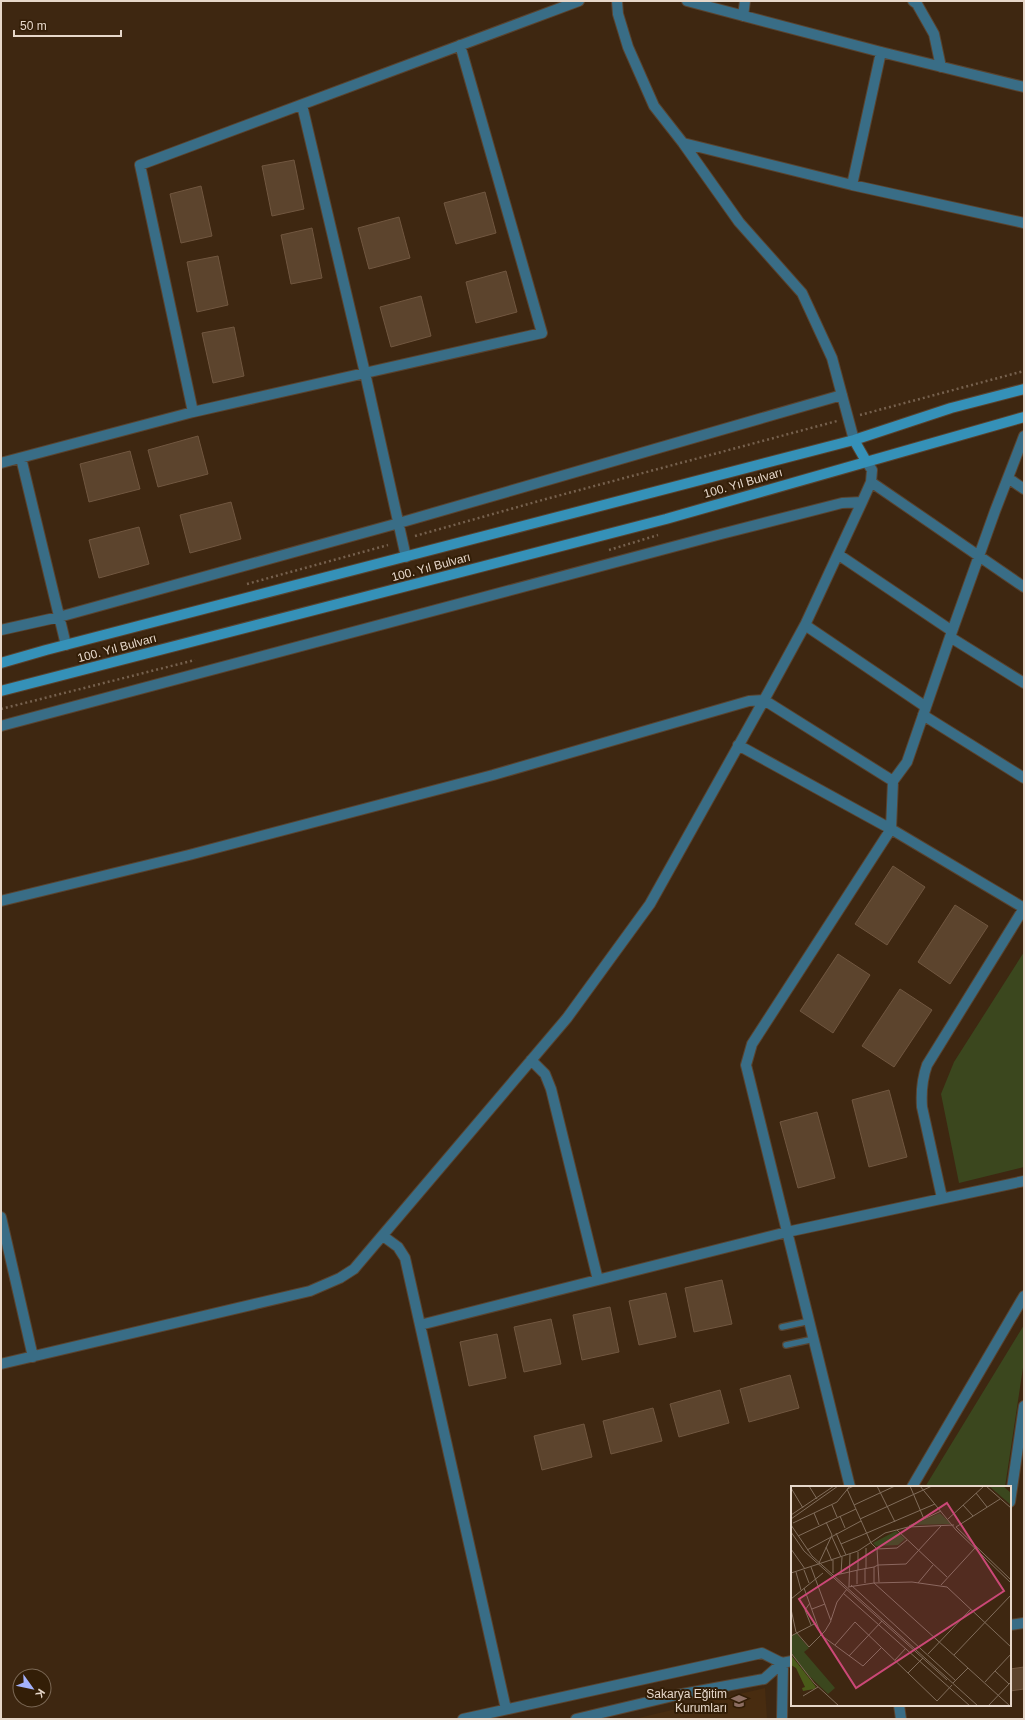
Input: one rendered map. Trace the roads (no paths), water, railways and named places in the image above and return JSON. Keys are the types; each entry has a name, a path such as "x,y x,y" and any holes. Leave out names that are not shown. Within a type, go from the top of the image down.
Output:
{"main road":[{"name":"100. Yıl Bulvarı","path":"1,663 854,440 951,408 1024,390"},
{"name":"100. Yıl Bulvarı","path":"1,692 666,518 1024,417"},
{"path":"854,440 866,461"}],"street":[{"path":"192,412 140,165 579,1"},
{"path":"617,1 618,14 628,47 654,106 683,143 739,222 802,293 832,358 854,440"},
{"path":"687,1 940,67 1024,86"},
{"path":"743,16 745,1"},
{"path":"913,1 917,4 934,34 940,67"},
{"path":"1,463 192,412 542,333 460,46"},
{"path":"852,185 881,52"},
{"path":"302,105 365,373 406,557"},
{"path":"683,143 852,185 1024,223"},
{"path":"1,630 59,616 399,524 842,395"},
{"path":"850,1486 746,1065 752,1044 891,829 893,781 907,762 951,634 1024,436"},
{"path":"21,458 66,645"},
{"path":"1,1364 310,1291 340,1278 354,1269 567,1018 650,904 805,625 839,555 871,482 872,470 866,461"},
{"path":"1008,478 1024,489"},
{"path":"871,482 1024,587"},
{"path":"1,726 721,534 842,503 862,502"},
{"path":"839,555 951,634 1024,683"},
{"path":"805,625 925,711 1024,778"},
{"path":"1,901 189,855 493,775 750,700 764,700 893,781"},
{"path":"738,745 891,829 1024,908 927,1065 924,1074 922,1107 942,1198"},
{"path":"531,1060 545,1074 551,1088 598,1280"},
{"path":"420,1325 787,1232 1024,1181"},
{"path":"1,1217 33,1357"},
{"path":"383,1236 398,1247 405,1258 506,1709"},
{"path":"913,1486 1024,1296"},
{"path":"1011,1497 1021,1445 1024,1406"},
{"path":"1011,1625 1024,1623"},
{"path":"463,1719 762,1652 786,1662"},
{"path":"576,1719 677,1695 764,1679 786,1662"},
{"path":"782,1719 786,1662"},
{"path":"899,1706 901,1719"}],"lane":[{"path":"782,1327 810,1321"},
{"path":"786,1345 814,1339"}],"place":[{"name":"Sakarya Eğitim Kurumları","path":"739,1701"}]}
